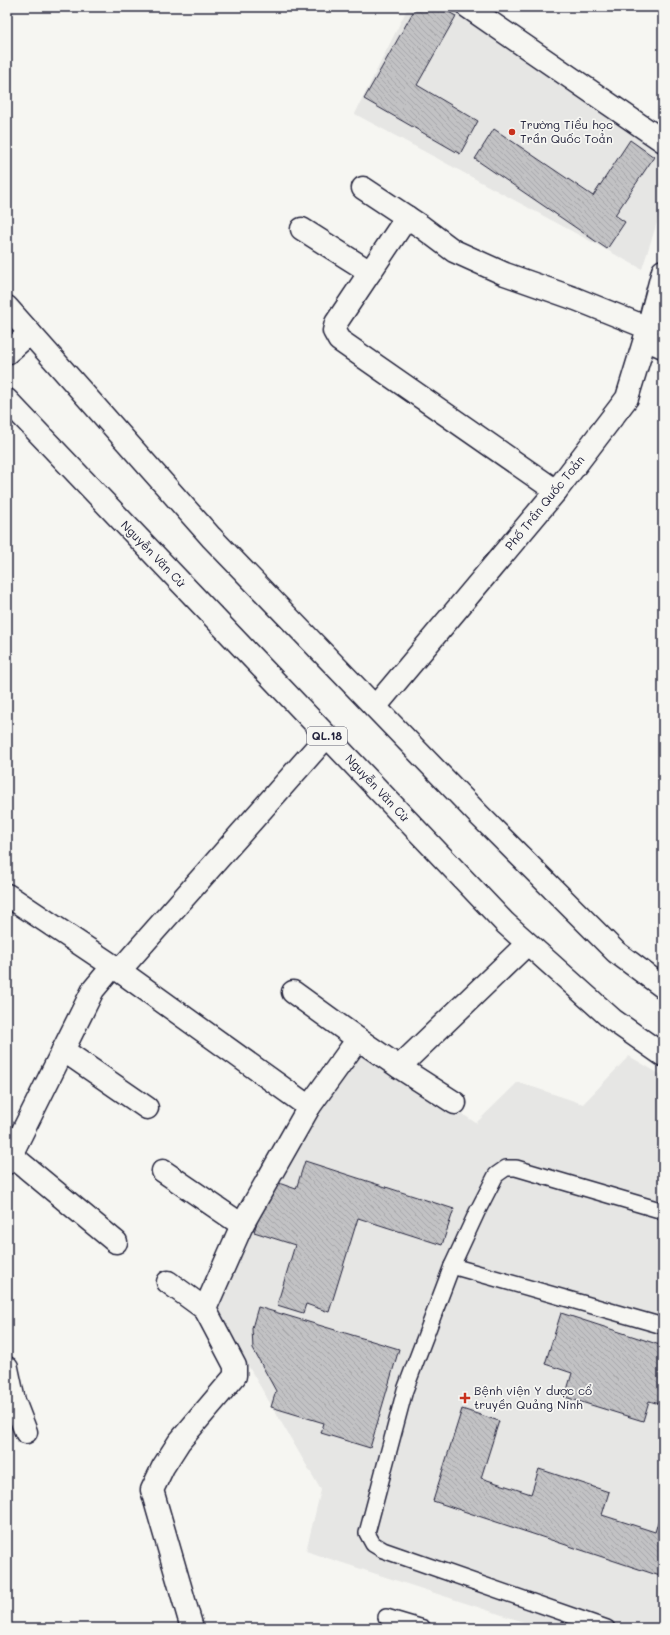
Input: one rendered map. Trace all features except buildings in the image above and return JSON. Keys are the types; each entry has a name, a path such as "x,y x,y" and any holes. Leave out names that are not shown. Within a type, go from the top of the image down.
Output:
{"street":[{"path":"468,7 663,140"},
{"path":"363,188 406,216 454,251 505,274 576,299 652,338"},
{"path":"406,216 336,323 334,331 339,340 556,492"},
{"path":"302,229 370,272"},
{"name":"Phố Trần Quốc Toản","path":"375,707 556,492 626,398 652,338 663,271"},
{"path":"7,307 210,537 479,815 611,947 663,987"},
{"path":"7,353 30,333"},
{"name":"Nguyễn Văn Cừ","path":"7,400 499,918 613,1020 663,1055"},
{"path":"116,1242 9,1159 93,990 116,968 327,736"},
{"path":"7,895 116,968 309,1107"},
{"path":"399,1067 527,944"},
{"path":"293,992 358,1039 455,1103"},
{"path":"205,1309 242,1225 309,1107 358,1039"},
{"path":"63,1050 147,1108"},
{"path":"163,1172 242,1225"},
{"path":"168,1282 205,1309 235,1366 235,1376 179,1442 152,1490 192,1628"},
{"path":"7,1368 14,1401 26,1432"}],"lane":[{"path":"607,1628 383,1550 373,1544 367,1533 405,1390 452,1266 496,1175 506,1168 516,1168 663,1211"},
{"path":"452,1266 663,1326"},
{"path":"386,1616 423,1628"}],"shaded area":[{"name":"Trường Tiểu học Trần Quốc Toản","path":"408,7 456,7 663,150 663,204 642,269 355,114"},
{"name":"Bệnh viện Y dược cổ truyền Quảng Ninh","path":"359,1046 476,1123 518,1082 583,1104 629,1056 663,1076 663,1628 542,1628 306,1551 321,1490 213,1306 285,1160"}],"place":[{"name":"Trường Tiểu học Trần Quốc Toản","path":"512,132"},
{"name":"Bệnh viện Y dược cổ truyền Quảng Ninh","path":"465,1398"}]}
